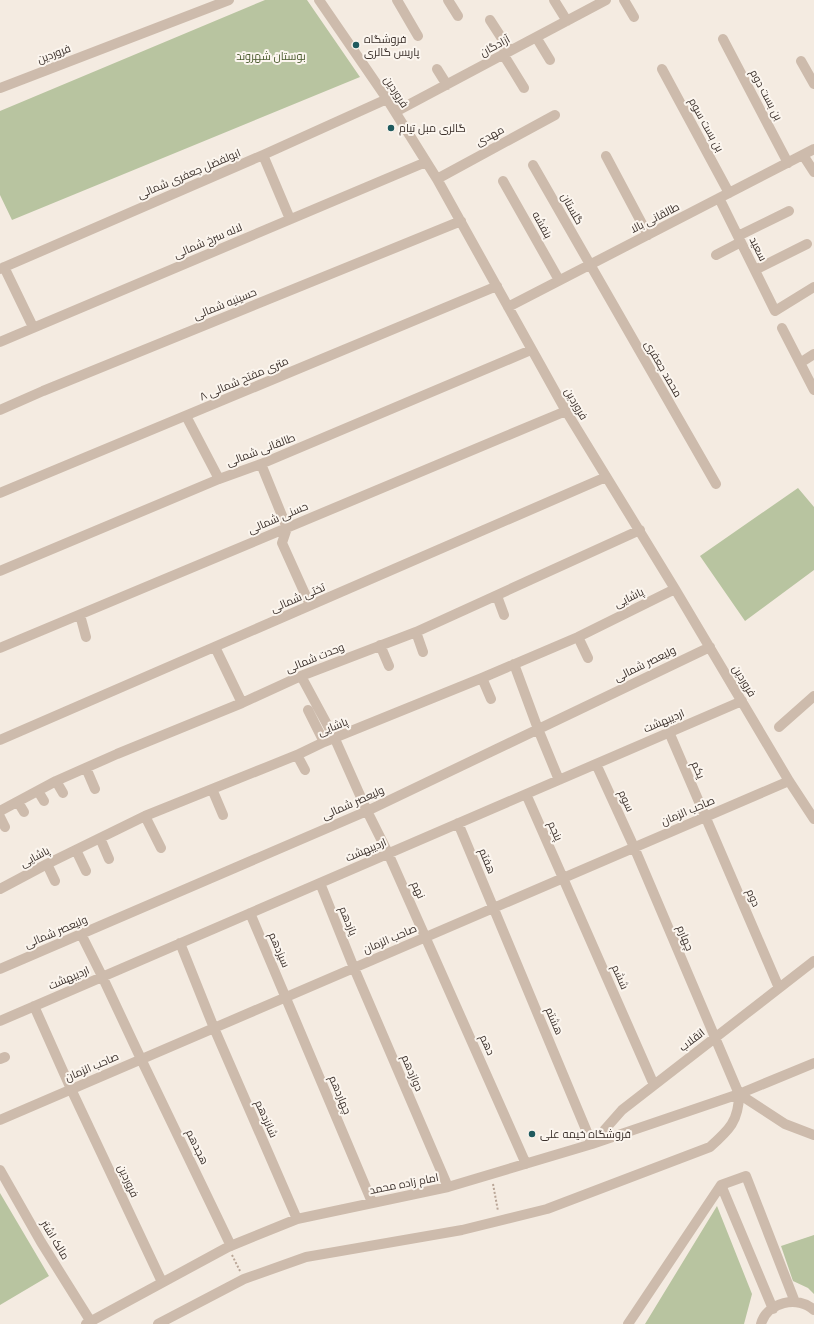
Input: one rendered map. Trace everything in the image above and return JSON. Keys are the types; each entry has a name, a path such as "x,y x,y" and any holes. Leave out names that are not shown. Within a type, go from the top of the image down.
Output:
{"street":[{"name":"فروردین","path":"0,88 229,0"},
{"name":"فروردین","path":"319,0 387,99 437,179 566,411 640,530 814,819"},
{"path":"397,0 418,36"},
{"path":"448,0 458,16"},
{"path":"554,0 567,21"},
{"name":"آزادگان","path":"395,112 606,0"},
{"path":"624,0 634,17"},
{"path":"490,20 524,88"},
{"path":"536,37 550,60"},
{"name":"بن بست دوم","path":"723,39 788,163"},
{"path":"801,61 814,84"},
{"path":"437,69 447,85"},
{"name":"بن بست سوم","path":"662,69 729,193"},
{"name":"ابولفضل جعفری شمالی","path":"2,268 263,155 387,99"},
{"name":"مهدی","path":"437,179 555,115"},
{"name":"طالقانی بالا","path":"508,307 814,149"},
{"path":"263,155 290,219"},
{"path":"803,155 814,172"},
{"path":"606,156 648,235"},
{"name":"لاله سرخ شمالی","path":"0,342 426,162"},
{"name":"گلستان","path":"534,165 590,265"},
{"name":"بنفشه","path":"503,181 560,280"},
{"name":"سعید","path":"719,198 775,311 814,288"},
{"path":"716,255 740,239 789,211"},
{"name":"حسینیه شمالی","path":"0,410 460,221"},
{"path":"755,270 807,244"},
{"name":"محمد جعفری","path":"590,265 716,484"},
{"path":"2,268 33,327"},
{"name":"۸ متری مفتح شمالی","path":"0,493 497,286"},
{"path":"782,328 814,390"},
{"name":"طالقانی شمالی","path":"0,571 219,479 261,464 531,350"},
{"path":"800,362 814,354"},
{"name":"حسنی شمالی","path":"0,648 566,411"},
{"path":"186,416 219,479"},
{"path":"261,464 286,528 282,543 310,605"},
{"name":"تختی شمالی","path":"0,740 606,477"},
{"name":"وحدت شمالی","path":"0,811 56,781 242,703 301,676 416,632 640,530"},
{"name":"پاشایی","path":"0,889 47,864 146,816 212,788 297,755 324,742 335,739 578,637 675,589"},
{"path":"497,596 504,615"},
{"path":"80,615 86,637"},
{"path":"416,632 423,652"},
{"path":"578,637 588,658"},
{"path":"380,645 389,666"},
{"path":"215,647 242,703"},
{"name":"ولیعصر شمالی","path":"0,970 367,811 710,647"},
{"path":"514,664 559,780"},
{"name":"نهم","path":"301,676 335,739 425,937"},
{"path":"482,678 491,698"},
{"path":"779,727 814,696"},
{"name":"اردیبهشت","path":"0,1021 742,701"},
{"path":"308,710 324,742"},
{"name":"یکم","path":"669,732 705,817"},
{"path":"297,755 305,770"},
{"name":"سوم","path":"596,764 634,847"},
{"path":"86,768 95,789"},
{"path":"56,781 63,793"},
{"name":"صاحب الزمان","path":"0,1120 790,781"},
{"path":"212,788 223,815"},
{"path":"38,791 44,801"},
{"name":"پنجم","path":"526,794 563,878"},
{"path":"18,802 24,812"},
{"path":"146,816 161,848"},
{"path":"0,817 5,826"},
{"name":"دوم","path":"705,817 779,988"},
{"name":"هفتم","path":"458,823 493,908"},
{"path":"100,838 109,859"},
{"name":"چهارم","path":"634,847 739,1094"},
{"path":"76,850 86,871"},
{"path":"47,864 54,881"},
{"name":"ششم","path":"563,878 654,1085"},
{"name":"یازدهم","path":"320,883 354,968"},
{"name":"هشتم","path":"493,908 592,1144"},
{"name":"سیزدهم","path":"250,913 285,997"},
{"name":"هجدهم","path":"81,934 230,1246"},
{"name":"دهم","path":"425,937 526,1164"},
{"name":"شانزدهم","path":"180,943 214,1028 297,1219"},
{"name":"انقلاب","path":"592,1144 622,1110 814,961"},
{"name":"دوازدهم","path":"354,968 448,1187"},
{"name":"چهاردهم","path":"285,997 372,1202"},
{"name":"فروردین","path":"34,1006 71,1089 162,1282"},
{"name":"امام زاده محمد","path":"88,1323 230,1246 297,1219 448,1187 526,1164 592,1144 739,1094 814,1063"},
{"path":"739,1094 785,1124 814,1135"},
{"path":"158,1324 244,1279 306,1257 462,1230 547,1209 710,1147 726,1132 735,1118 739,1108 739,1094"},
{"name":"مالک اشتر","path":"0,1170 88,1323"},
{"path":"628,1324 721,1185 746,1176 795,1302"},
{"path":"721,1185 772,1309"},
{"path":"761,1324 768,1311 778,1305 789,1302 800,1303 811,1307 814,1310"}],"path":[{"path":"491,1174 500,1220"},
{"path":"230,1246 244,1279"}],"green space":[{"name":"بوستان شهروند","path":"265,0 307,0 360,77 12,220 0,195 0,111"},
{"path":"798,488 814,507 814,570 745,621 700,556"},
{"path":"0,1193 49,1276 0,1305"},
{"path":"717,1206 752,1294 744,1324 645,1324"},
{"path":"814,1235 814,1294 808,1288 793,1281 781,1246"}],"place":[{"name":"فروشگاه پاریس گالری","path":"356,45"},
{"name":"گالری مبل تیام","path":"391,128"},
{"name":"فروشگاه خیمه علی","path":"532,1134"}]}
